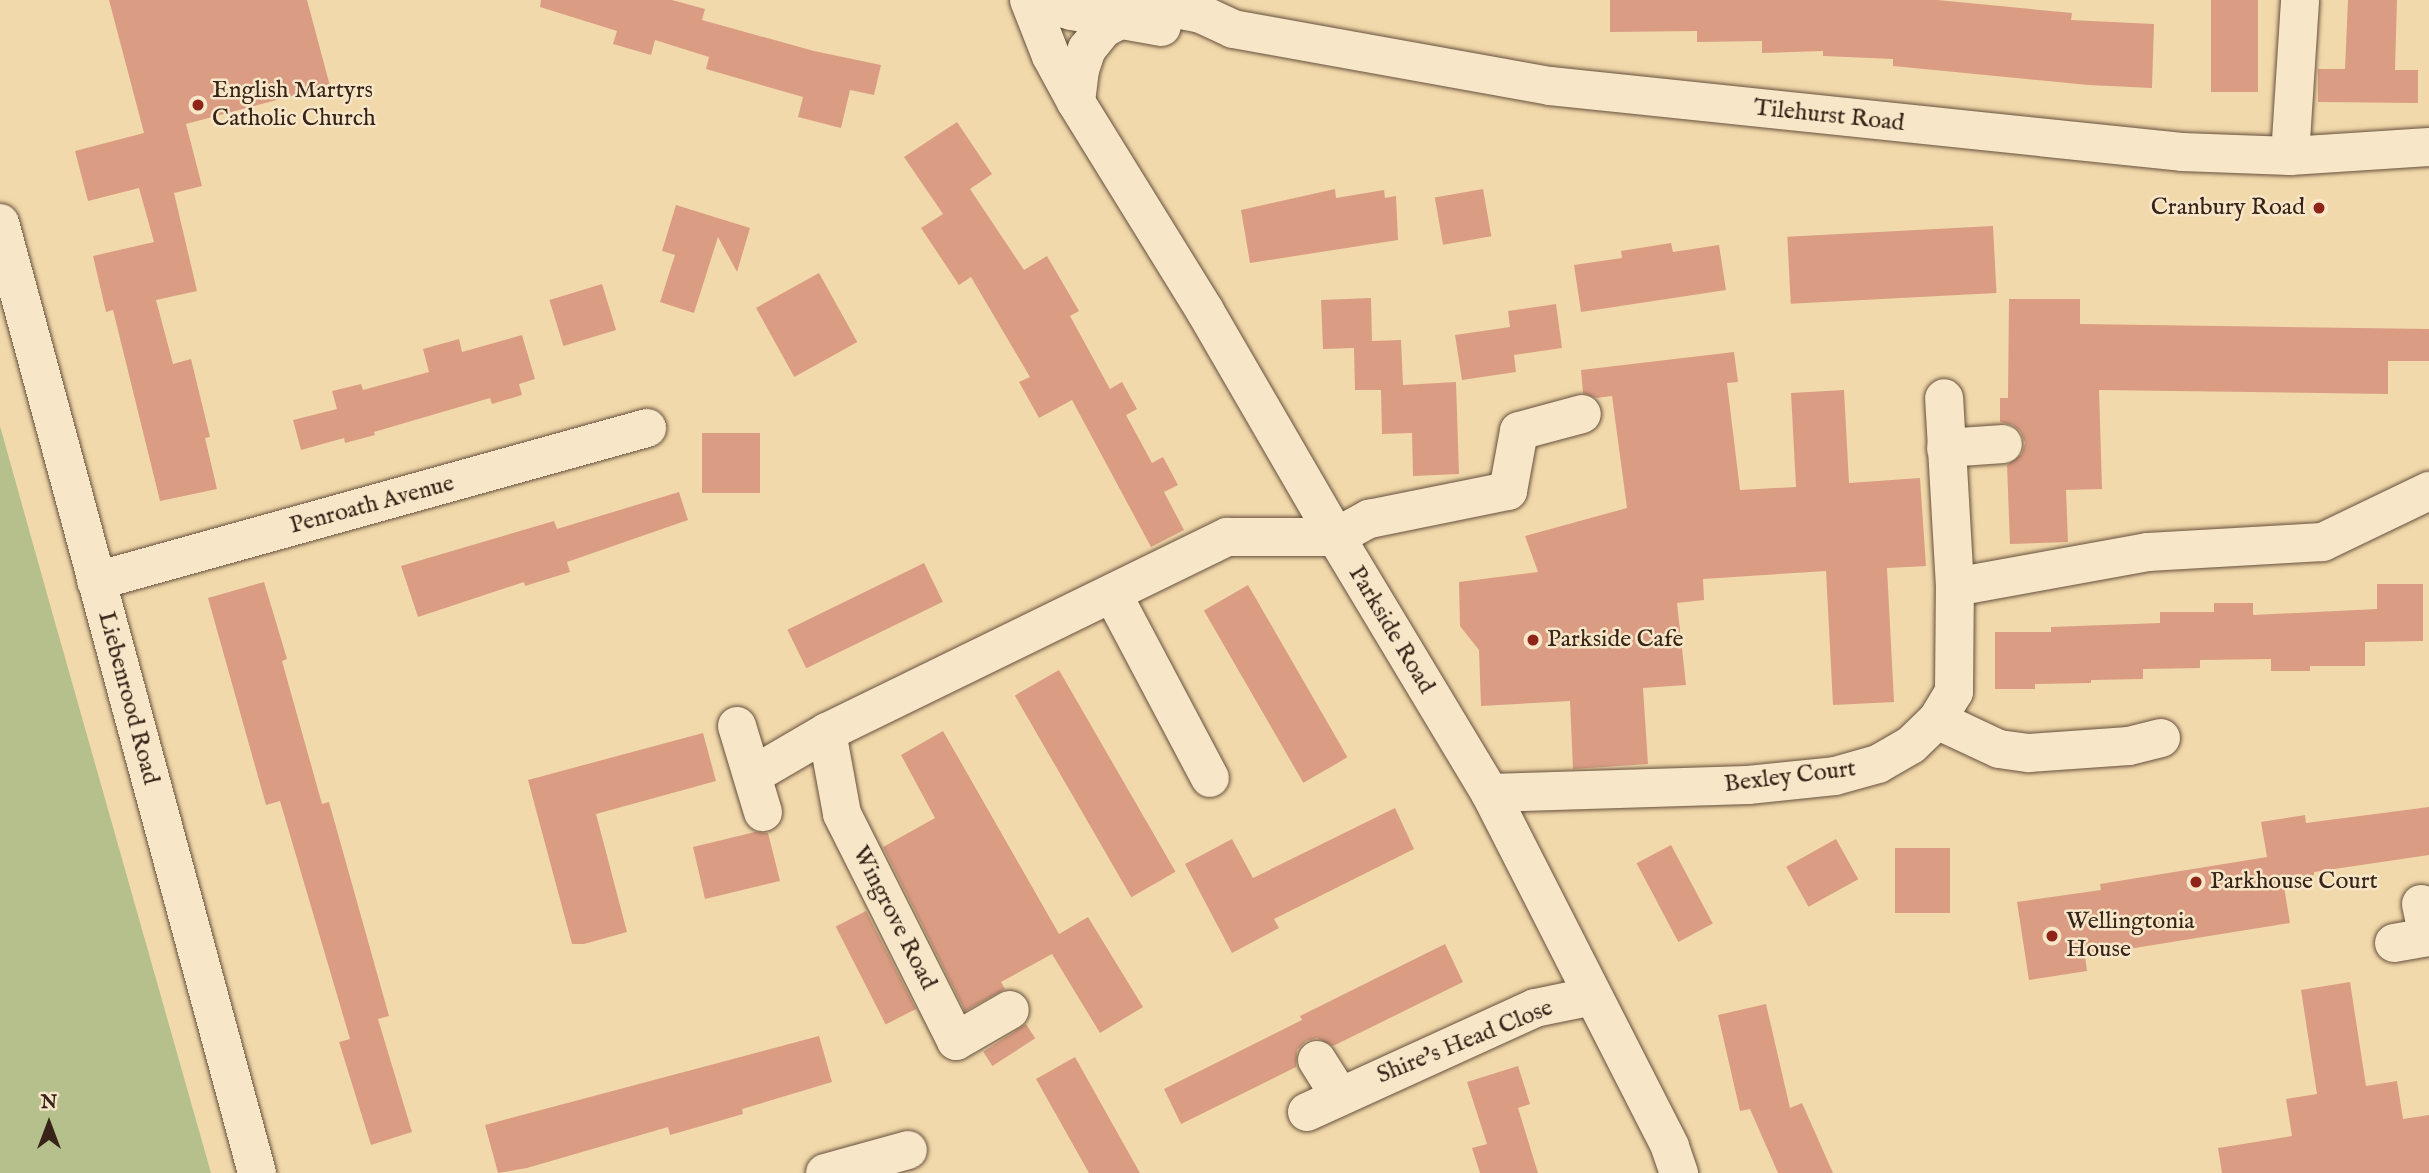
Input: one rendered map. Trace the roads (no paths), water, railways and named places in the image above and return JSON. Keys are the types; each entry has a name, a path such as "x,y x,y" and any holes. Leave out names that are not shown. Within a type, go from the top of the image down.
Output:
{"street":[{"name":"Tilehurst Road","path":"1030,0 1125,10 1201,14 1233,29 1550,86 2135,148 2290,156 2429,147"},
{"name":"Parkside Road","path":"1030,0 1051,56 1076,102 1205,311 1336,537 1490,793 1670,1147 1679,1173"},
{"path":"2290,156 2300,0"},
{"path":"1076,102 1080,70 1087,49 1103,29 1125,10"},
{"name":"Liebenrood Road","path":"0,223 257,1173"},
{"name":"Bexley Court","path":"1490,793 1748,785 1835,776 1878,764 1911,745 1937,720 1954,692 1955,587 1944,398"},
{"path":"753,775 827,732 1113,595 1227,537 1336,537 1369,519 1508,491 1519,431 1582,414"},
{"name":"Penroath Avenue","path":"96,581 647,428"},
{"path":"1946,449 2003,444"},
{"path":"1955,587 2148,552 2323,541 2429,491"},
{"path":"1113,595 1210,778"},
{"path":"1937,720 1999,749 2029,753 2129,746 2161,738"},
{"path":"737,726 763,812"},
{"name":"Wingrove Road","path":"827,732 842,814 956,1041 1010,1010"},
{"name":"Shire's Head Close","path":"1317,1060 1323,1103 1535,1008 1593,996"},
{"path":"825,1173 908,1150"}],"place":[{"name":"English Martyrs Catholic Church","path":"198,105"},
{"name":"Cranbury Road","path":"2319,208"},
{"name":"Parkside Cafe","path":"1533,640"},
{"name":"Parkhouse Court","path":"2196,882"},
{"name":"Wellingtonia House","path":"2052,936"}]}
